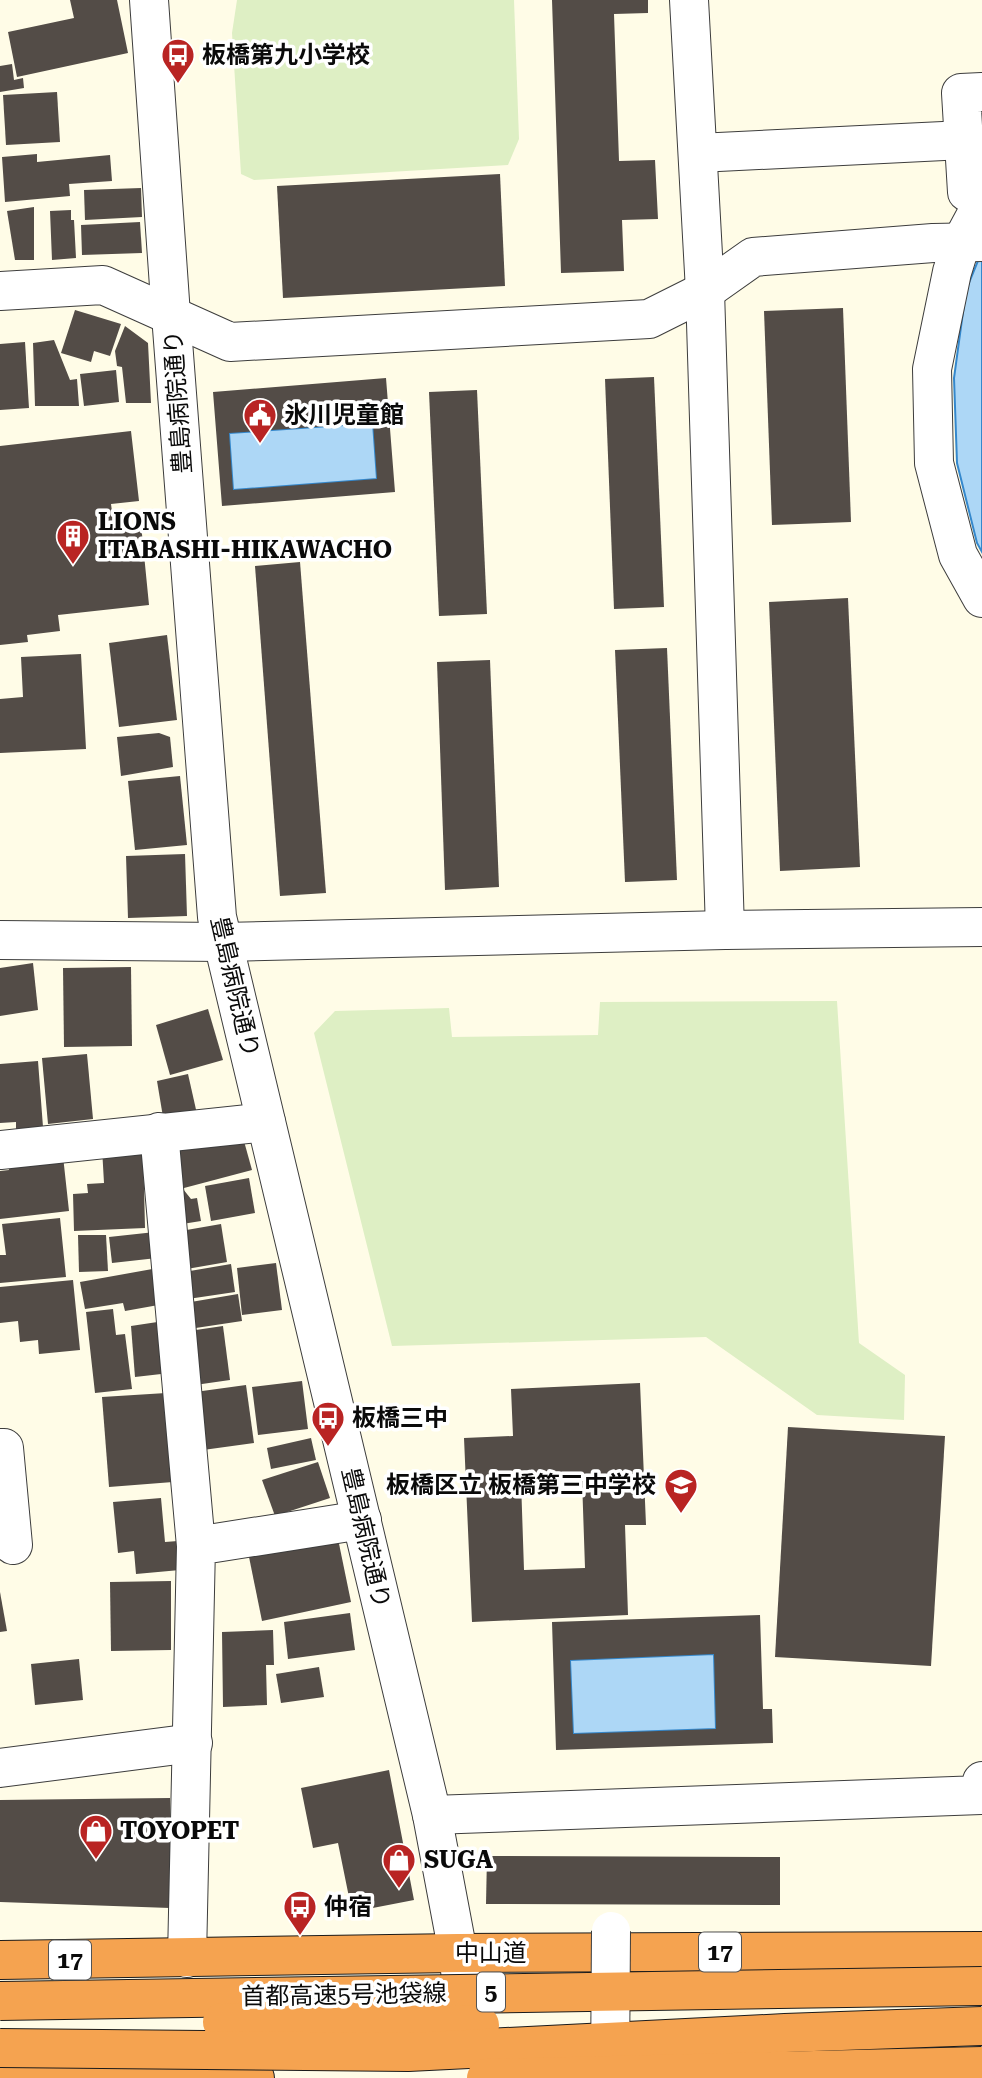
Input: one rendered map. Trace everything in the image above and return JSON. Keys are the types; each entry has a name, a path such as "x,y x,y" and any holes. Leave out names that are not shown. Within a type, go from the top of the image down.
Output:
{"highway":[{"name":"中山道","path":"0,1961 458,1953 982,1951"},
{"name":"首都高速5号池袋線","path":"0,2003 982,1986"},
{"path":"0,2003 205,2022 592,2026 982,2024"},
{"path":"0,2048 408,2052 982,2024"},
{"path":"486,2078 982,2066"},
{"path":"0,2069 255,2078"}],"street":[{"name":"豊島病院通り","path":"149,0 218,917 432,1815 458,1953 472,2078"},
{"path":"689,0 705,291 725,930"},
{"path":"982,92 961,93 967,192 982,203 974,242 951,272 932,369 934,463 958,555 982,598"},
{"path":"698,153 964,140"},
{"path":"0,291 103,285 230,342 649,319 705,291 752,257 974,242"},
{"path":"0,940 223,942 982,927"},
{"path":"0,1150 266,1122"},
{"path":"159,1132 196,1546 187,1958"},
{"path":"0,1448 4,1448 13,1545"},
{"path":"196,1546 362,1520"},
{"path":"0,1769 193,1743"},
{"path":"432,1815 982,1790"},
{"path":"610,2078 611,1931"}],"green space":[{"path":"237,0 514,0 519,139 508,165 254,180 241,174 232,33"},
{"path":"837,1001 859,1343 905,1375 904,1420 817,1415 706,1337 392,1346 314,1033 335,1011 449,1008 452,1037 598,1035 600,1002"}],"water":[{"path":"982,251 982,552 977,543 957,463 954,378 966,290"},
{"path":"373,423 377,479 233,490 229,433"},
{"path":"714,1654 716,1729 573,1734 570,1660"}],"building":[{"path":"70,0 117,0 128,53 17,77 8,32 74,18"},
{"path":"552,0 648,0 648,13 614,14 619,161 655,160 658,219 622,220 624,271 561,273"},
{"path":"12,64 14,80 23,78 24,88 0,92 0,66"},
{"path":"57,92 60,142 6,145 3,95"},
{"path":"37,154 37,162 110,155 112,181 69,184 70,196 5,202 2,157"},
{"path":"500,174 505,286 283,298 277,186"},
{"path":"141,188 142,217 85,220 84,190"},
{"path":"34,207 34,260 15,260 7,211"},
{"path":"71,210 76,258 52,260 50,211"},
{"path":"140,222 142,253 82,255 81,225"},
{"path":"843,308 851,522 772,525 764,311"},
{"path":"75,310 121,324 110,356 94,351 91,362 61,353"},
{"path":"125,326 148,343 151,403 126,403 122,367 117,366 115,351"},
{"path":"54,340 70,380 77,379 79,406 35,406 33,343"},
{"path":"25,342 29,408 0,410 0,344"},
{"path":"116,370 119,402 84,406 80,374"},
{"path":"654,377 664,607 614,609 605,379"},
{"path":"386,378 395,492 222,506 213,392","holes":["373,423 377,479 233,490 229,433"]},
{"path":"477,390 487,614 439,616 429,392"},
{"name":"LIONS ITABASHI-HIKAWACHO","path":"131,431 139,501 111,504 114,527 141,524 149,605 58,615 60,631 27,635 28,642 0,645 0,446"},
{"path":"300,562 326,893 280,896 255,566"},
{"path":"848,598 860,867 780,871 769,602"},
{"path":"167,635 177,720 119,727 109,643"},
{"path":"667,648 677,880 625,882 615,650"},
{"path":"81,654 86,749 0,753 0,699 23,697 21,657"},
{"path":"490,660 499,887 445,890 437,662"},
{"path":"159,733 170,737 173,767 121,776 117,737"},
{"path":"180,776 187,845 135,850 128,781"},
{"path":"185,854 187,916 128,918 126,856"},
{"path":"33,963 38,1010 0,1016 0,968"},
{"path":"131,967 132,1046 64,1047 63,968"},
{"path":"208,1009 223,1060 170,1075 156,1025"},
{"path":"87,1054 93,1119 48,1124 42,1058"},
{"path":"38,1061 43,1127 16,1130 16,1122 0,1123 0,1064"},
{"path":"188,1074 197,1114 163,1117 157,1081"},
{"path":"242,1134 252,1170 184,1188 175,1152"},
{"path":"143,1146 145,1228 74,1231 73,1194 88,1193 87,1184 104,1183 102,1148"},
{"path":"63,1156 69,1211 0,1219 0,1171 9,1170 8,1162"},
{"path":"249,1178 255,1213 211,1221 205,1186"},
{"path":"179,1184 191,1199 197,1198 201,1221 176,1225"},
{"path":"60,1218 66,1277 0,1283 0,1255 6,1255 2,1224"},
{"path":"221,1224 227,1262 181,1270 175,1232"},
{"path":"155,1232 157,1258 112,1263 109,1237"},
{"path":"78,1235 106,1235 108,1271 79,1272"},
{"path":"276,1263 282,1310 242,1315 237,1268"},
{"path":"231,1264 235,1292 188,1299 184,1272"},
{"path":"158,1268 164,1304 125,1311 123,1303 85,1309 80,1282"},
{"path":"73,1280 80,1350 39,1354 38,1340 20,1342 18,1321 0,1323 0,1287"},
{"path":"238,1294 242,1321 189,1329 185,1303"},
{"path":"113,1309 116,1335 125,1334 132,1389 95,1393 86,1312"},
{"path":"164,1321 170,1373 135,1377 131,1326"},
{"path":"223,1326 230,1380 195,1385 189,1331"},
{"path":"302,1381 308,1429 258,1435 252,1387"},
{"path":"640,1383 646,1525 625,1525 628,1615 472,1622 464,1438 513,1436 511,1389","holes":["582,1479 585,1568 524,1570 521,1481"]},
{"path":"246,1385 254,1443 203,1450 195,1392"},
{"path":"166,1393 173,1482 109,1487 102,1397"},
{"path":"788,1427 945,1436 931,1666 775,1657"},
{"path":"311,1438 316,1460 271,1469 267,1448"},
{"path":"318,1462 330,1498 275,1516 262,1480"},
{"path":"161,1498 165,1542 178,1541 180,1570 136,1574 134,1551 118,1553 113,1502"},
{"path":"337,1534 351,1602 262,1621 248,1552"},
{"path":"171,1581 171,1650 111,1651 110,1582"},
{"path":"0,1592 7,1631 0,1632"},
{"path":"350,1613 355,1650 288,1659 284,1622"},
{"path":"760,1615 763,1709 772,1709 773,1743 556,1750 552,1622","holes":["714,1654 716,1729 573,1734 570,1660"]},
{"path":"273,1630 274,1665 266,1665 267,1705 223,1707 222,1632"},
{"path":"79,1659 83,1700 35,1705 31,1664"},
{"path":"319,1667 324,1697 281,1703 276,1674"},
{"path":"389,1770 414,1900 352,1912 338,1843 313,1848 301,1788"},
{"path":"170,1798 170,1908 0,1902 0,1800"},
{"path":"487,1856 780,1857 780,1905 486,1904"}],"place":[{"name":"板橋第九小学校","path":"178,85"},
{"name":"氷川児童館","path":"260,445"},
{"name":"LIONS ITABASHI-HIKAWACHO","path":"73,566"},
{"name":"板橋三中","path":"328,1448"},
{"name":"板橋区立 板橋第三中学校","path":"681,1515"},
{"name":"TOYOPET","path":"96,1861"},
{"name":"SUGA","path":"399,1890"},
{"name":"仲宿","path":"300,1937"}]}
